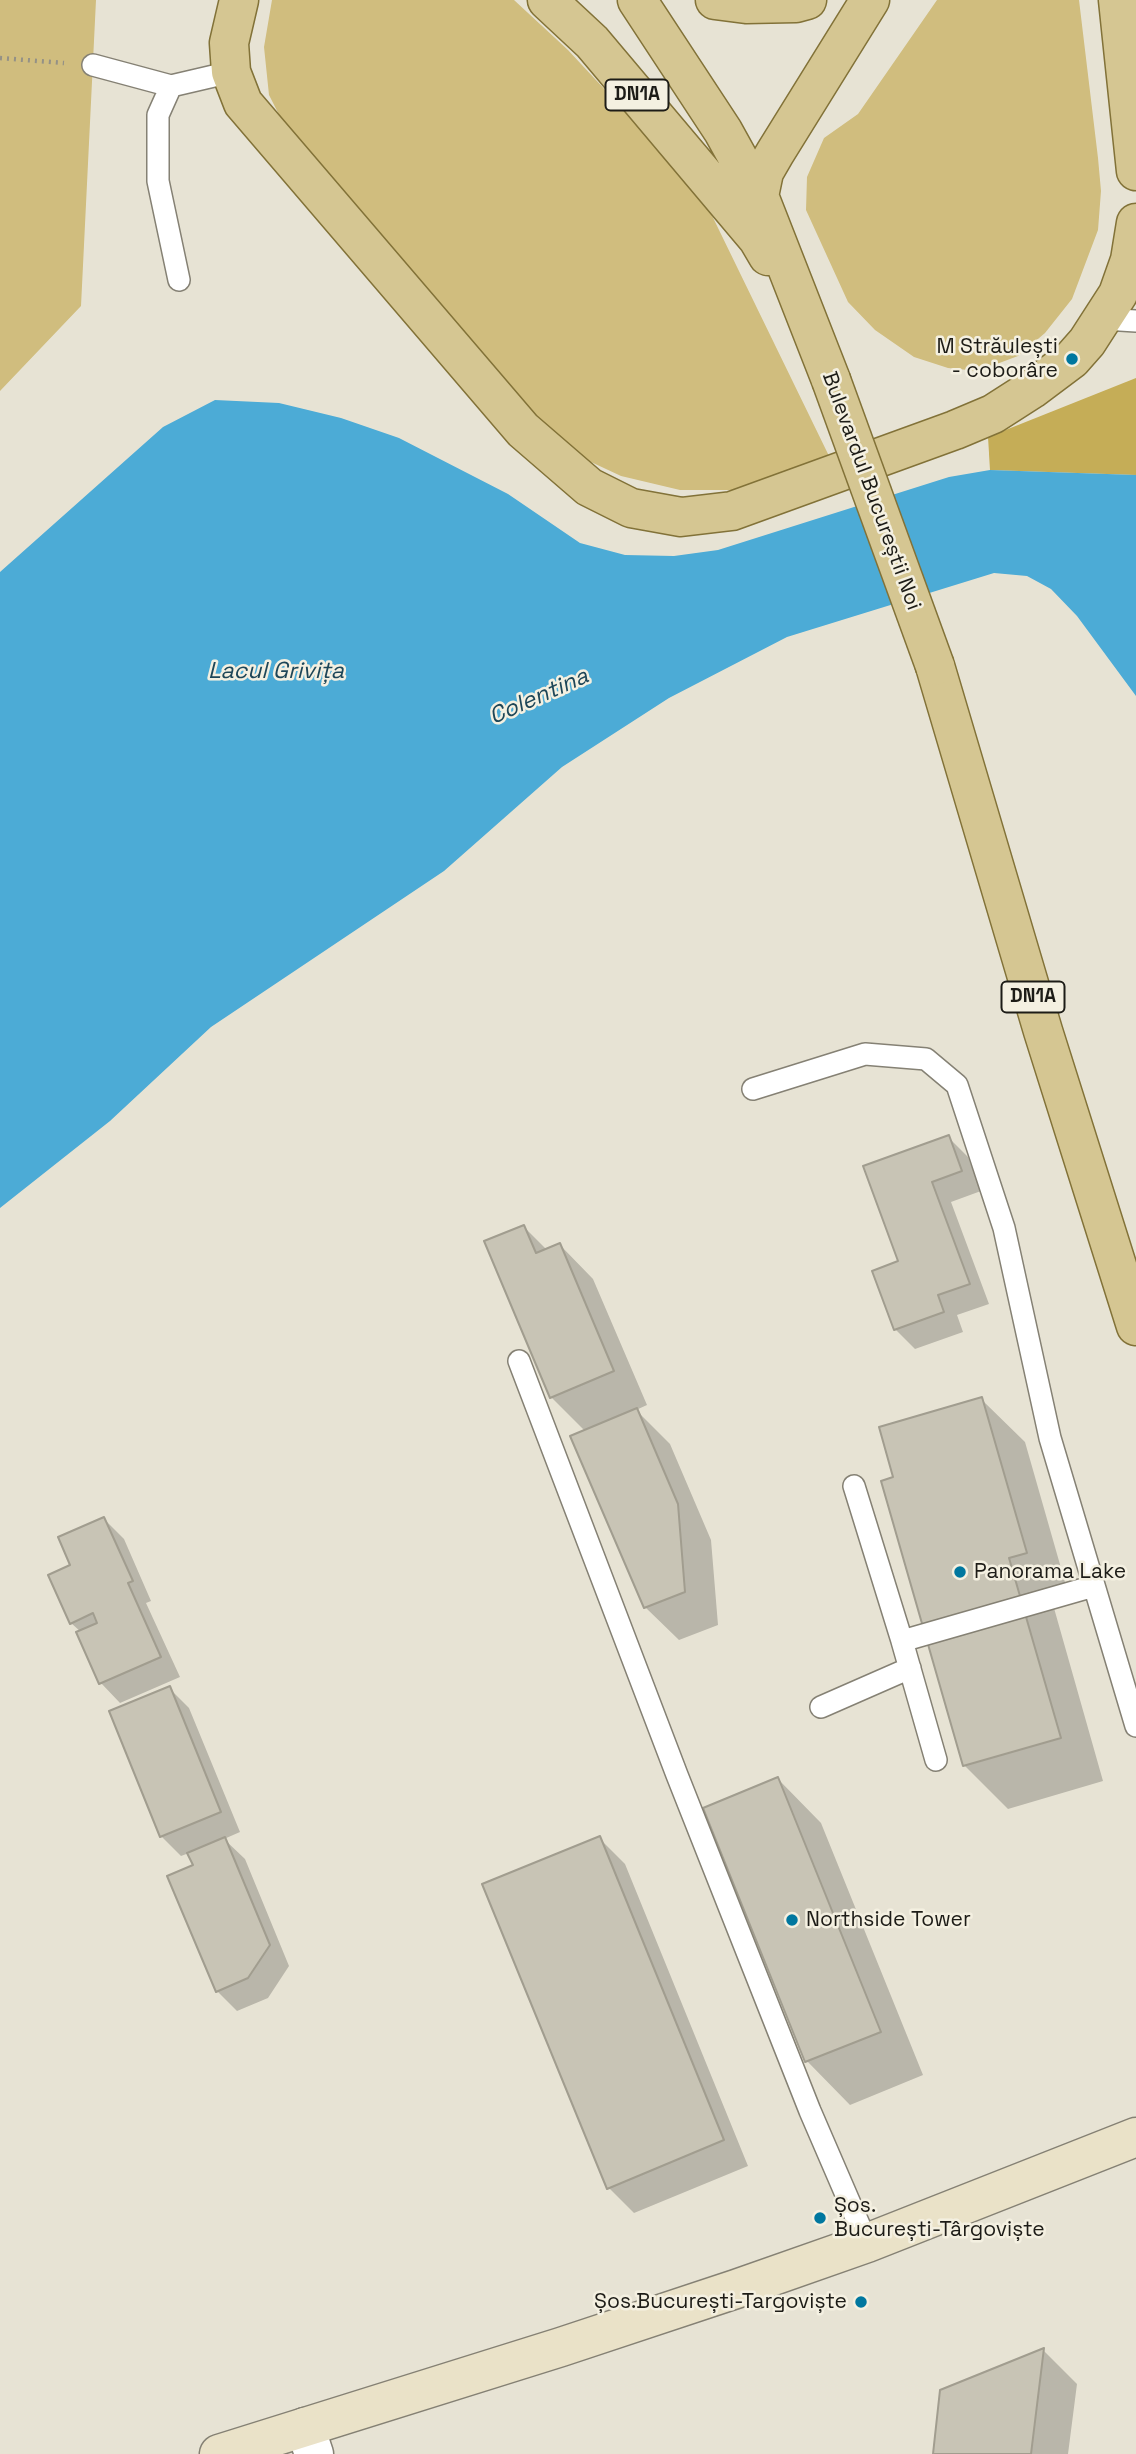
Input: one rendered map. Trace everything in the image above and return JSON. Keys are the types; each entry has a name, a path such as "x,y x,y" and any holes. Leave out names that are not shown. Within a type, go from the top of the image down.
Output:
{"main road":[{"path":"239,0 229,43 231,72 243,103 523,430 589,487 631,508 681,517 732,511 992,414 1042,382 1120,320 1118,294 1129,260 1136,223"},
{"name":"Bulevardul Bucureștii Noi","path":"547,0 592,42 758,239 806,317"},
{"name":"Bulevardul Bucureștii Noi","path":"637,0 723,131 760,196 831,380 935,666 1047,1045 1136,1326"},
{"path":"715,0 746,4 796,3 807,0"},
{"path":"760,196 764,172 870,0"},
{"path":"1118,0 1136,171"},
{"path":"219,2454 310,2440 561,2347 867,2243 1136,2137"}],"lane":[{"path":"93,65 171,86 231,72"},
{"path":"171,86 158,115 158,181 179,280"},
{"path":"753,1089 865,1054 926,1059 957,1085 1004,1228 1050,1438 1136,1726"},
{"path":"519,1361 682,1788 810,2110 867,2243"},
{"path":"854,1486 936,1760"},
{"path":"902,1641 1094,1586"},
{"path":"821,1707 910,1668"}],"path":[{"path":"0,58 93,65"}],"shaded area":[{"path":"0,0 96,0 81,306 0,391"},
{"path":"272,0 514,0 568,50 701,193 829,456 737,490 680,490 621,476 576,455 558,441 293,142 269,95 264,47"},
{"path":"937,0 1079,0 1098,158 1101,191 1098,230 1072,299 1045,333 1018,356 978,371 948,368 914,357 875,330 848,302 806,210 807,177 824,138 858,114"},
{"path":"1136,378 1136,475 990,470 988,437"}],"water":[{"name":"Lacul Grivița","path":"215,400 279,403 341,418 399,438 508,494 580,543 625,555 674,556 718,550 949,477 990,470 1136,475 1136,696 1077,616 1051,589 1027,576 994,573 787,637 669,698 562,767 444,871 211,1027 110,1121 0,1208 0,572 163,427"}],"building":[{"path":"949,1135 962,1171 932,1182 970,1284 938,1295 944,1312 894,1330 872,1271 898,1261 863,1166"},
{"path":"524,1225 536,1253 560,1243 614,1371 550,1398 484,1241"},
{"name":"Panorama Lake","path":"982,1397 1027,1553 1009,1558 1061,1738 963,1766 881,1481 893,1477 879,1427"},
{"path":"637,1408 678,1504 685,1592 644,1608 570,1436"},
{"path":"104,1517 133,1581 128,1583 161,1657 99,1684 76,1632 97,1623 93,1613 70,1624 48,1575 70,1565 58,1537"},
{"path":"170,1686 221,1812 160,1837 109,1711"},
{"name":"Northside Tower","path":"778,1777 881,2032 805,2062 703,1808"},
{"path":"600,1836 724,2140 607,2189 482,1884"},
{"path":"225,1837 270,1945 248,1978 216,1992 167,1876 193,1865 187,1853"},
{"path":"1044,2348 1031,2454 933,2454 940,2390"}],"place":[{"name":"M Străulești - coborâre","path":"1072,359"},
{"name":"Panorama Lake","path":"960,1572"},
{"name":"Northside Tower","path":"792,1920"},
{"name":"Șos. București-Târgoviște","path":"820,2218"},
{"name":"Șos.București-Targoviște","path":"861,2302"}],"water label":[{"name":"Colentina","path":"539,697"}]}
